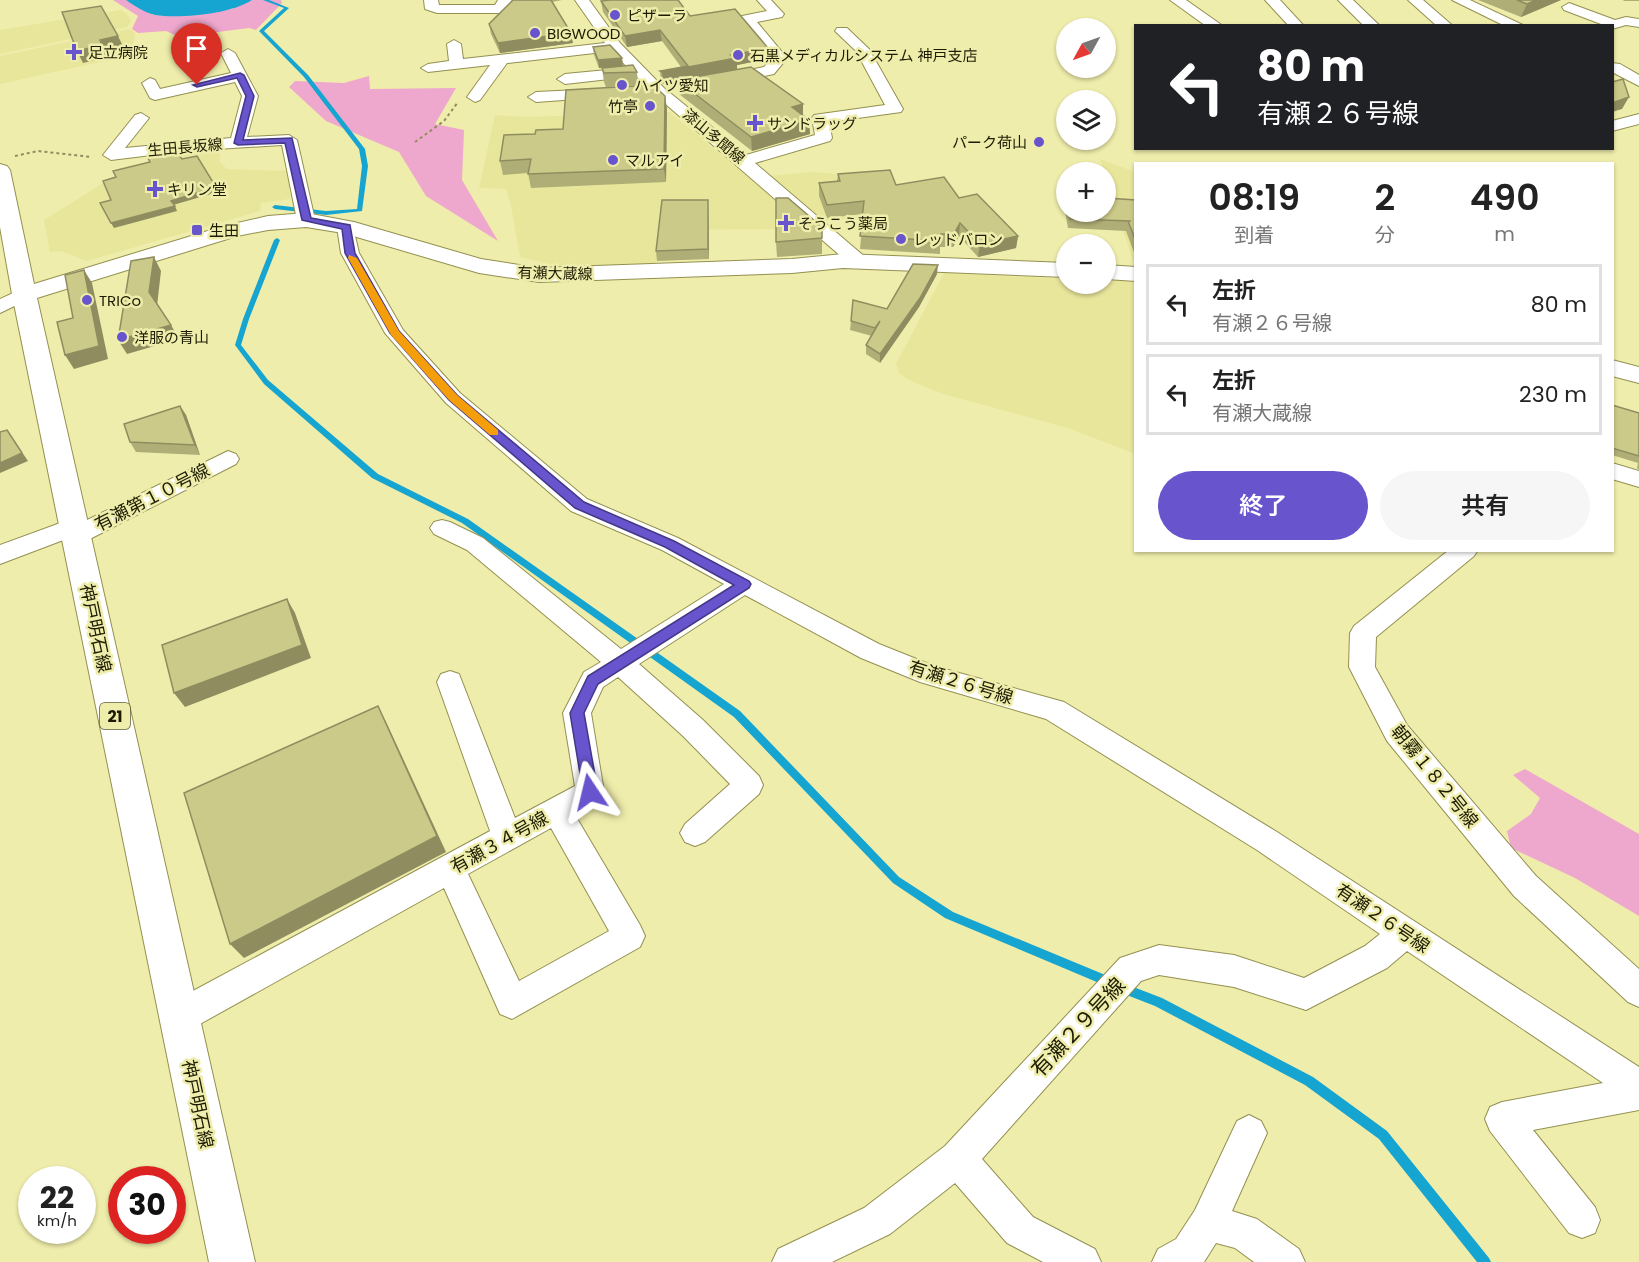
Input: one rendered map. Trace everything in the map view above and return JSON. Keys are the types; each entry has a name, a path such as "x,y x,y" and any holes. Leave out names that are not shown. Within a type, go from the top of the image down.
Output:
{"main road":[{"name":"神戸明石線","path":"4,164 12,301 75,531 232,1262"},
{"name":"有瀬大蔵線","path":"12,301 232,231 268,223 306,220 346,227 479,266 539,275 858,261 1056,270"},
{"path":"1116,273 1134,274"},
{"path":"1614,369 1639,375"}],"street":[{"path":"431,0 430,6 437,9 500,9 505,0"},
{"path":"714,81 769,71 780,58 747,19 777,14 764,0"},
{"path":"1177,0 1213,24"},
{"path":"1272,0 1295,24"},
{"path":"1345,0 1371,24"},
{"path":"1415,0 1444,24"},
{"path":"1459,0 1513,24"},
{"path":"585,4 609,5"},
{"name":"漆山多聞線","path":"585,4 615,46 659,91 858,261"},
{"path":"1569,7 1608,24"},
{"path":"1614,25 1639,22"},
{"path":"743,161 824,138 820,118 895,109 862,49 842,31"},
{"path":"454,44 457,66"},
{"path":"428,68 615,46"},
{"path":"228,53 250,96 238,143"},
{"path":"475,97 503,58"},
{"path":"1615,67 1639,81"},
{"path":"565,79 638,71"},
{"path":"153,89 240,75"},
{"path":"637,92 681,87"},
{"path":"536,97 614,93"},
{"path":"111,155 141,118"},
{"path":"1614,125 1639,118"},
{"name":"生田長坂線","path":"111,155 184,146 289,140 306,220"},
{"name":"有瀬２６号線","path":"346,227 350,253 395,333 453,398 579,505 670,544 870,651 929,675 1054,710 1267,841 1639,1087"},
{"name":"有瀬第１０号線","path":"0,555 75,531 228,459"},
{"path":"1614,472 1639,479"},
{"path":"442,528 474,544 624,660 750,785 695,833"},
{"name":"朝霧１８２号線","path":"1464,552 1363,633 1362,667 1397,732 1525,886 1639,991"},
{"name":"有瀬３４号線","path":"179,1017 590,792 577,713 593,680 744,584"},
{"path":"450,682 507,837"},
{"path":"450,869 512,1003 629,936 557,811"},
{"name":"有瀬２９号線","path":"791,1262 877,1221 958,1159 1131,969 1159,960 1180,963 1233,971 1306,994 1376,957 1405,933"},
{"path":"1582,1220 1502,1119 1639,1093"},
{"path":"1171,1262 1189,1252 1208,1223 1249,1133"},
{"path":"958,1159 1020,1230 1082,1262"},
{"path":"1208,1223 1244,1232 1286,1262"}],"path":[{"path":"415,142 444,121 465,93 457,66"},
{"path":"4,164 39,151 94,157 111,155"}],"shaded area":[{"path":"113,0 126,0 153,15 177,16 231,9 252,0 281,0 282,3 256,30 249,28 179,37 166,31 138,33 132,29 138,16"},
{"path":"121,10 131,21 127,27 0,54 0,30"},
{"path":"129,29 135,33 132,50 127,56 0,84 0,56"},
{"path":"369,76 370,89 456,88 435,124 464,130 462,180 498,241 426,196 399,152 326,121 289,87 295,81 344,83"},
{"path":"670,112 810,229 659,230 656,267 562,267 520,257 506,189 479,188 495,115 527,117"},
{"path":"220,150 220,162 227,169 288,171 290,199 261,203 260,211 87,261 61,251 50,252 44,220 116,175 167,153"},
{"path":"1116,165 1134,172 1134,261 1116,208"},
{"path":"813,172 870,177 905,186 931,211 826,221 769,176"},
{"path":"944,273 1056,279 1056,294 1116,294 1116,281 1134,282 1134,454 1068,428 940,393 909,380 899,373 896,364"},
{"path":"1525,769 1639,834 1639,916 1575,878 1511,848 1507,831 1531,814 1540,798 1513,775"}],"water":[{"path":"126,0 252,0 218,12 165,16 151,14"}],"building":[{"path":"513,0 551,0 571,33 498,43 489,24"},
{"path":"678,0 690,16 735,9 768,48 731,55 736,58 662,72 660,71 688,66 660,30 625,36 601,1"},
{"path":"1517,0 1536,0 1527,4"},
{"path":"101,6 118,36 100,40 102,45 77,51 62,12"},
{"path":"610,45 622,58 598,60 593,47"},
{"path":"633,65 637,72 604,73 602,68"},
{"path":"751,67 803,104 792,107 809,120 751,137 677,80"},
{"path":"1623,79 1629,97 1614,102 1614,81"},
{"path":"653,85 665,96 664,169 528,174 531,159 500,161 504,135 535,134 536,130 563,129 566,90"},
{"path":"175,151 182,159 197,156 216,187 171,201 175,206 111,223 100,203 111,200 103,181 116,177 113,171 150,162 148,158"},
{"path":"890,170 896,185 944,177 959,198 977,194 1018,236 980,244 960,223 954,234 941,234 941,241 860,236 864,201 827,205 819,183 840,181 838,174"},
{"path":"776,198 788,198 822,227 822,238 776,242"},
{"path":"1116,199 1134,200 1134,236 1128,221 1131,221 1116,221"},
{"path":"662,200 708,200 708,249 656,251"},
{"path":"154,257 149,292 171,325 118,340 131,261"},
{"path":"913,264 938,265 920,298 880,354 866,345 880,321 875,328 851,321 853,300 887,309"},
{"path":"84,270 99,346 65,355 57,322 73,318 65,275"},
{"path":"180,406 195,445 130,442 124,424"},
{"path":"1614,406 1639,413 1639,456 1614,449"},
{"path":"7,430 22,453 0,463 0,432"},
{"path":"287,599 302,645 174,693 162,645"},
{"path":"378,706 437,836 230,944 184,793"}],"waterway":[{"path":"265,0 287,8 261,31 306,76 362,149 365,166 360,210 326,213 275,207"},
{"path":"277,240 238,345 266,382 375,476 465,521 737,714 896,880 949,915 1111,983"},
{"path":"1123,988 1158,1002 1309,1081 1383,1135 1485,1262"}],"slow traffic":[{"path":"352,258 395,333 436,381 494,433"}],"place":[{"name":"ピザーラ","path":"615,15"},
{"name":"BIGWOOD","path":"535,33"},
{"name":"足立病院","path":"74,52"},
{"name":"石黒メディカルシステム 神戸支店","path":"738,55"},
{"name":"ハイツ愛知","path":"622,85"},
{"name":"竹亭","path":"650,106"},
{"name":"サンドラッグ","path":"755,123"},
{"name":"パーク荷山","path":"1039,142"},
{"name":"マルアイ","path":"613,160"},
{"name":"キリン堂","path":"155,189"},
{"name":"そうこう薬局","path":"786,223"},
{"name":"生田","path":"197,230"},
{"name":"レッドバロン","path":"901,239"},
{"name":"TRICo","path":"87,300"},
{"name":"洋服の青山","path":"122,337"}],"route":[{"path":"197,85 240,75 250,96 238,143 289,140 306,220 346,227 350,253 395,333 453,398 579,505 670,544 744,584 593,680 577,713 590,792"}]}
